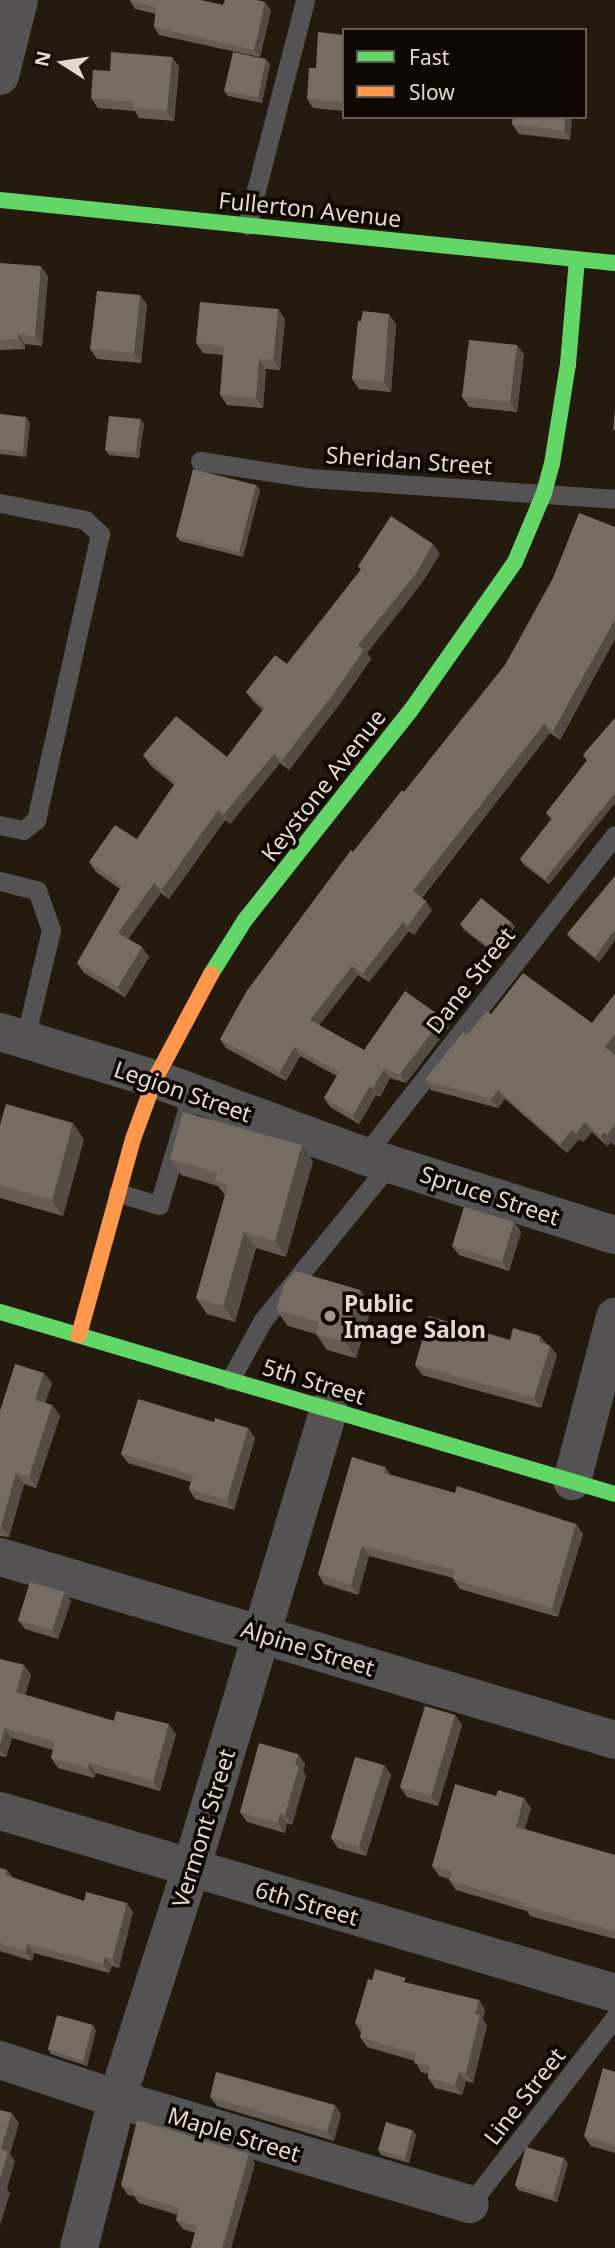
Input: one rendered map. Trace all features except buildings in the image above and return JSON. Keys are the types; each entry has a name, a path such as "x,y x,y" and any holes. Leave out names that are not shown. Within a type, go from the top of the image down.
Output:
{"street":[{"path":"0,76 19,0"},
{"name":"Fullerton Avenue","path":"0,200 615,263"},
{"name":"Keystone Avenue","path":"79,1335 133,1139 155,1079 198,995 246,920 411,710 508,576 544,493 562,405 577,259"},
{"name":"Legion Street","path":"12,1035 155,1079 377,1160"},
{"name":"Spruce Street","path":"377,1160 615,1235"},
{"name":"5th Street","path":"0,1312 615,1494"},
{"path":"572,1481 615,1317"},
{"name":"Vermont Street","path":"79,2248 117,2099 191,1869 329,1409"},
{"name":"Alpine Street","path":"0,1557 615,1740"},
{"name":"6th Street","path":"0,1811 615,1993"},
{"name":"Maple Street","path":"0,2060 117,2099 470,2204"}],"lane":[{"path":"247,225 305,0"},
{"name":"Sheridan Street","path":"200,461 310,478 615,499"},
{"path":"0,503 85,520 100,534 36,820 23,830 0,825"},
{"name":"Dane Street","path":"230,1380 263,1320 615,835"},
{"path":"0,881 37,890 51,930 12,1035"},
{"path":"118,1193 159,1205 192,1093"},
{"name":"Line Street","path":"470,2204 615,2017"}],"traffic: fast":[{"path":"0,200 615,263"},
{"path":"211,974 245,920 411,710 515,562 544,493 552,464 568,364 577,259"},
{"path":"0,1312 615,1494"}],"traffic: slow":[{"path":"79,1335 133,1139 155,1079 211,974"}],"place":[{"name":"Public Image Salon","path":"330,1316"}]}
